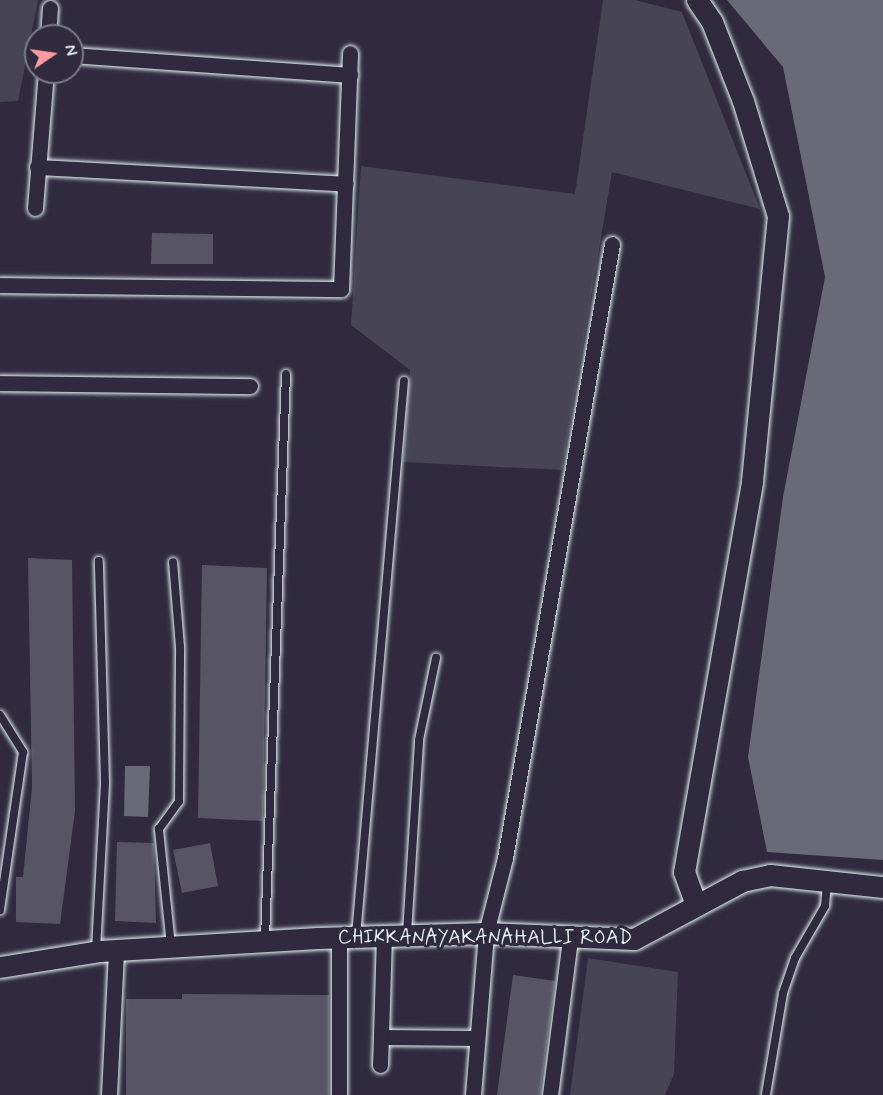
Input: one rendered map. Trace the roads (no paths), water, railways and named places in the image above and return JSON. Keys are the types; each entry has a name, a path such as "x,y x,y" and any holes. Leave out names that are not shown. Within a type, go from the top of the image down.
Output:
{"street":[{"path":"695,902 685,860 752,481 778,216 743,101 712,22 697,0"},
{"path":"49,24 50,8"},
{"path":"0,285 341,289 350,53"},
{"path":"84,56 350,75"},
{"path":"35,208 45,84"},
{"path":"37,167 346,184"},
{"path":"473,1095 486,933 505,858 612,244"},
{"path":"0,383 250,386"},
{"name":"CHIKKANAYAKANAHALLI ROAD","path":"0,967 106,950 384,935 486,933 570,939 634,939 654,932 695,902 741,881 770,875 883,887"},
{"path":"380,1065 384,935"},
{"path":"339,1095 347,937"},
{"path":"550,1095 570,939"},
{"path":"106,950 109,1095"},
{"path":"381,1037 477,1038"}],"lane":[{"path":"265,941 286,374"},
{"path":"347,937 404,381"},
{"path":"99,561 105,782 106,950"},
{"path":"171,946 159,829 179,801 180,647 173,562"},
{"path":"406,935 419,740 436,658"},
{"path":"0,715 15,731 23,752 0,910"},
{"path":"766,1094 783,993 795,958 825,906 827,881"}],"water":[{"path":"727,0 883,0 883,860 767,852 748,757 783,497 825,277 783,67"},
{"path":"125,766 150,766 148,817 124,816"}]}
